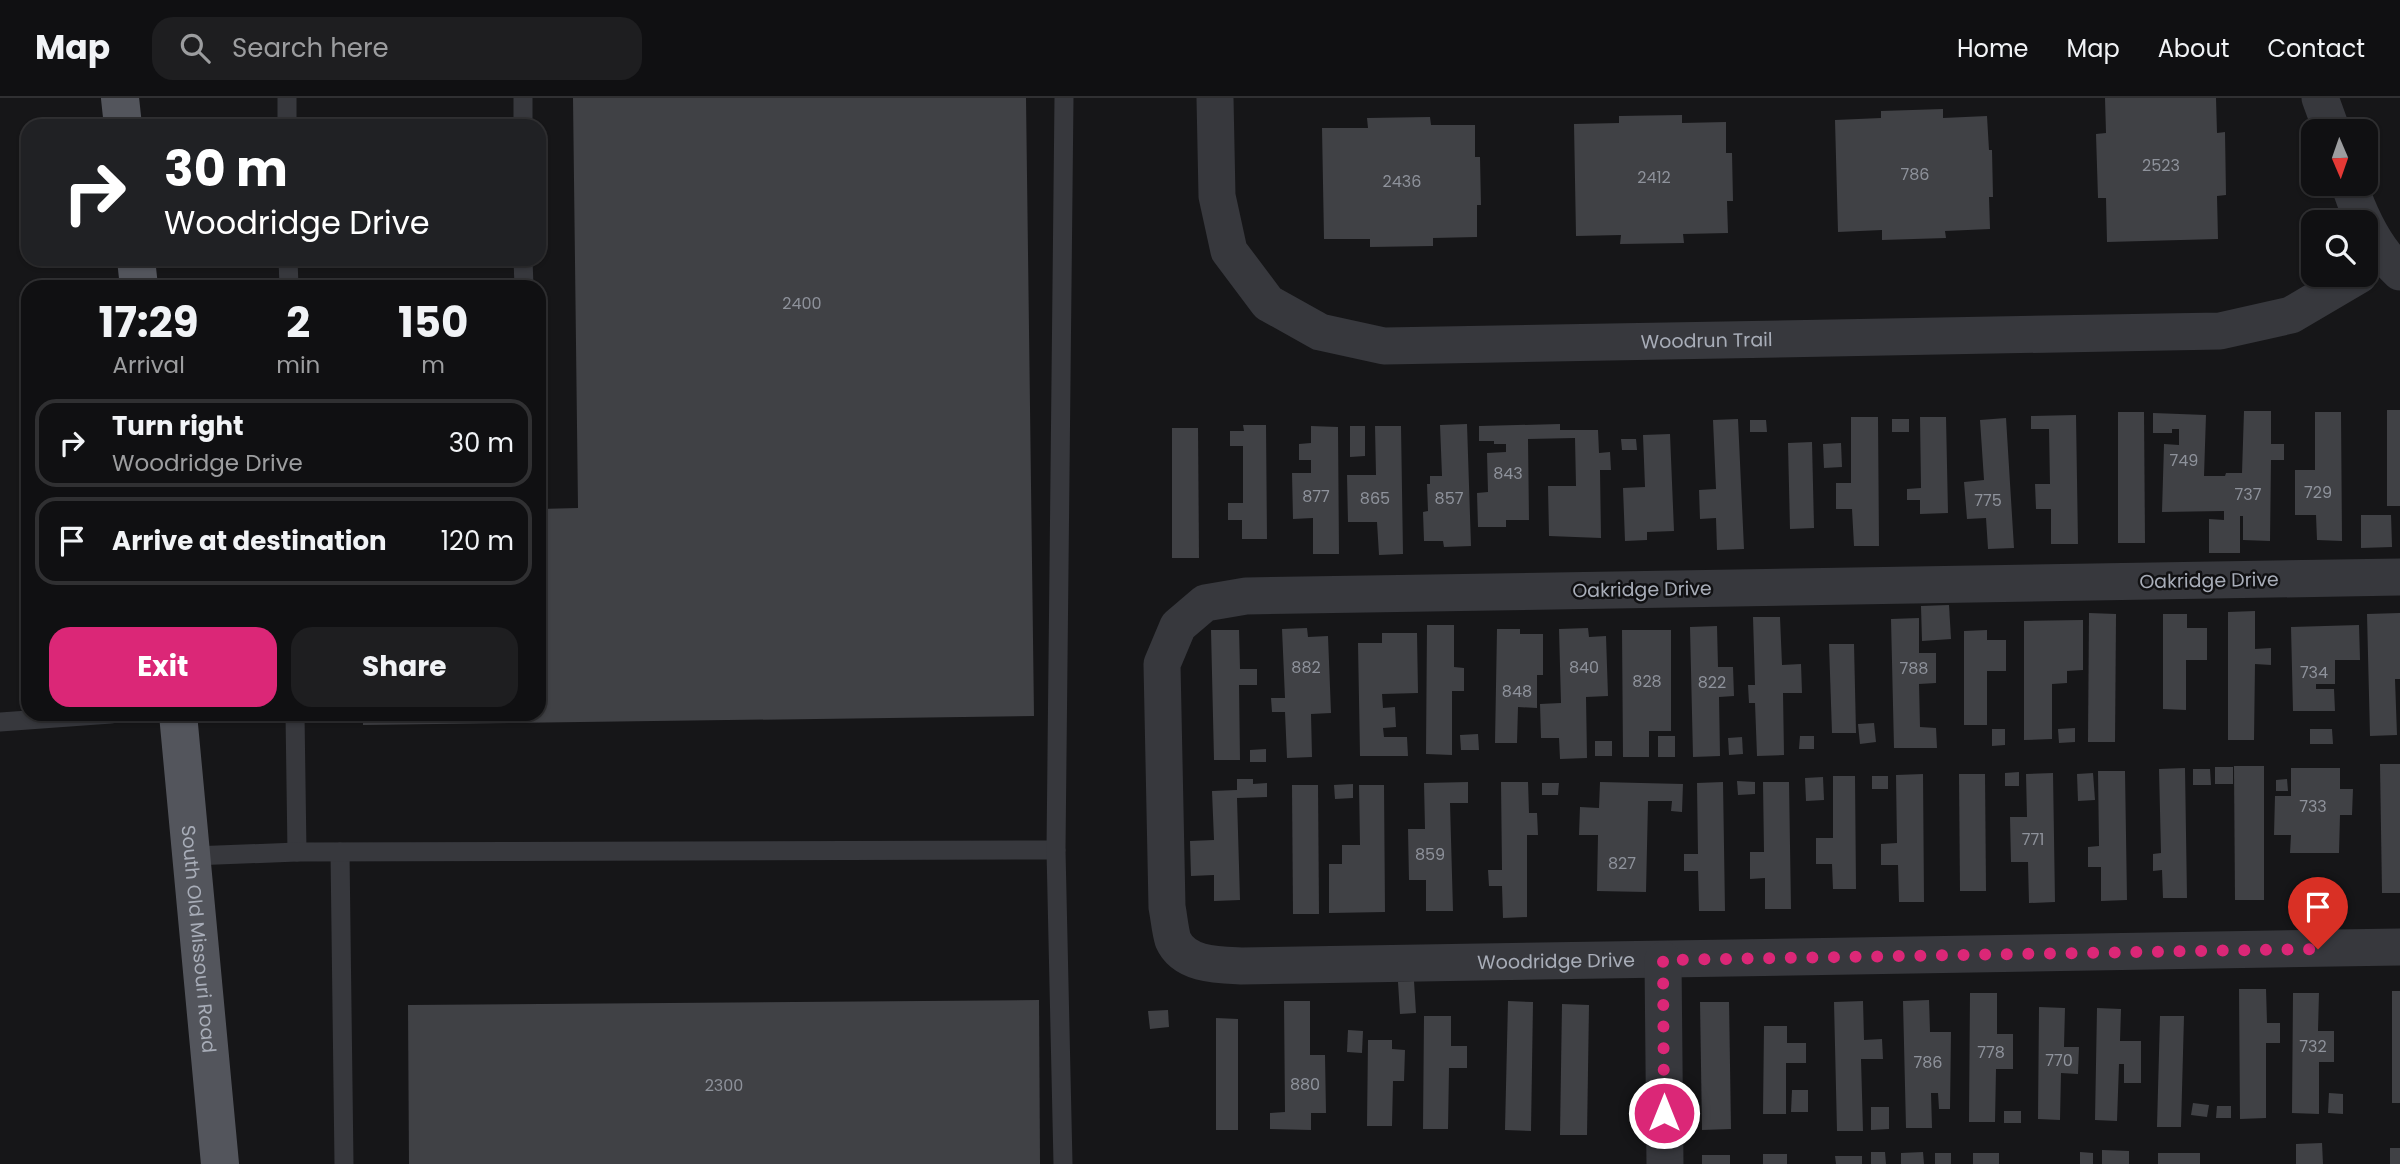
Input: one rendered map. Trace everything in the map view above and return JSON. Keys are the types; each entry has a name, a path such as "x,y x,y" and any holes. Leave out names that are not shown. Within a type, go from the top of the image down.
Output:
{"main road":[{"path":"120,98 122,119"},
{"name":"South Old Missouri Road","path":"179,721 220,1164"}],"street":[{"name":"Woodrun Trail","path":"1215,98 1217,196 1229,251 1268,303 1320,332 1384,346 2220,331 2291,314 2343,287"},
{"path":"2320,98 2328,119"},
{"name":"Oakridge Drive","path":"1167,907 1162,664 1178,626 1205,603 1246,596 2400,577"},
{"name":"Woodridge Drive","path":"1167,907 1174,942 1190,958 1212,965 1241,966 2400,947"},
{"path":"1663,960 1664,1164"}],"lane":[{"path":"287,98 287,119"},
{"path":"523,98 523,119"},
{"path":"1063,1164 1056,850 1064,98"},
{"path":"0,722 21,720"},
{"path":"295,721 297,852"},
{"path":"192,856 297,852 1056,850"},
{"path":"340,852 344,1164"}],"building":[{"path":"573,98 1026,98 1034,716 363,725 363,721 546,721 546,509 578,508"},
{"path":"2105,98 2216,98 2217,133 2225,132 2226,195 2217,196 2218,239 2107,242 2106,198 2098,198 2096,134 2106,133"},
{"path":"1943,109 1943,118 1987,116 1989,150 1992,150 1993,197 1989,197 1990,229 1945,231 1946,238 1882,240 1882,230 1838,232 1835,120 1881,118 1881,111"},
{"path":"1682,115 1682,123 1726,122 1726,153 1732,153 1733,201 1727,201 1728,233 1683,234 1684,243 1620,244 1621,235 1576,236 1574,124 1619,123 1619,116"},
{"path":"1430,117 1431,125 1475,125 1475,157 1480,157 1481,205 1477,205 1477,237 1433,238 1433,246 1370,247 1370,239 1324,239 1322,128 1368,128 1367,118"},
{"path":"2387,410 2400,410 2400,506 2387,506"},
{"path":"2244,411 2271,411 2271,444 2284,444 2284,460 2271,460 2270,541 2243,540 2243,516 2240,516 2240,553 2209,553 2209,519 2224,520 2224,511 2162,512 2164,444 2179,445 2179,429 2172,429 2172,433 2153,433 2153,413 2206,415 2204,476 2225,476 2226,473 2242,473"},
{"path":"2118,412 2144,412 2145,543 2118,543"},
{"path":"2315,412 2341,412 2342,541 2317,540 2316,515 2295,515 2295,470 2315,470"},
{"path":"2076,415 2078,544 2051,544 2051,509 2036,509 2035,484 2050,484 2049,429 2031,429 2031,416"},
{"path":"1851,417 1878,417 1879,546 1854,546 1852,509 1836,509 1836,483 1851,483"},
{"path":"1920,417 1946,417 1948,513 1920,514 1920,500 1907,500 1907,489 1921,488"},
{"path":"2006,418 2014,548 1988,549 1986,518 1967,519 1964,482 1984,480 1980,420"},
{"path":"1738,419 1744,549 1717,550 1716,518 1700,519 1699,490 1716,489 1713,420"},
{"path":"1892,419 1909,419 1909,432 1892,432"},
{"path":"1750,420 1766,420 1767,432 1750,432"},
{"path":"1467,424 1471,546 1444,547 1443,541 1424,541 1423,512 1428,511 1427,484 1430,484 1430,476 1442,476 1440,425"},
{"path":"1560,424 1560,430 1598,430 1599,453 1610,452 1611,470 1600,470 1601,538 1549,536 1548,486 1576,486 1575,438 1528,439 1529,520 1506,520 1506,527 1478,527 1477,493 1488,492 1487,453 1506,452 1506,444 1479,441 1479,426"},
{"path":"1243,425 1266,425 1267,539 1242,539 1242,520 1228,520 1228,503 1243,503 1243,446 1230,446 1230,431 1244,431"},
{"path":"1311,426 1338,427 1339,554 1313,554 1313,518 1293,519 1292,473 1311,473 1311,460 1299,460 1299,444 1311,443"},
{"path":"1350,426 1365,426 1365,456 1350,457"},
{"path":"1375,426 1401,426 1403,554 1379,555 1377,522 1348,522 1347,475 1376,475"},
{"path":"1172,428 1198,428 1199,558 1172,558"},
{"path":"1670,434 1674,531 1647,532 1647,540 1625,541 1623,488 1645,487 1643,435"},
{"path":"1621,439 1636,439 1637,450 1622,450"},
{"path":"1812,442 1814,528 1790,529 1788,443"},
{"path":"1841,443 1842,467 1824,468 1823,444"},
{"path":"2361,515 2391,515 2392,547 2361,548"},
{"path":"1949,605 1951,639 1922,641 1921,606"},
{"path":"2255,611 2255,649 2271,648 2271,665 2255,664 2254,740 2228,740 2228,612"},
{"path":"2089,613 2116,614 2115,742 2088,742"},
{"path":"2400,613 2400,679 2395,679 2397,735 2370,736 2367,614"},
{"path":"2163,614 2187,614 2187,628 2207,628 2207,660 2186,660 2186,710 2163,709"},
{"path":"1753,617 1780,617 1782,665 1801,664 1802,693 1783,693 1784,755 1757,756 1755,703 1749,703 1748,685 1755,685"},
{"path":"1919,618 1919,653 1936,653 1936,683 1919,684 1920,727 1936,728 1937,748 1894,748 1891,619"},
{"path":"2083,620 2083,670 2067,671 2067,683 2052,684 2052,739 2024,740 2024,621"},
{"path":"1427,625 1454,625 1454,667 1464,668 1464,691 1452,691 1452,755 1426,754"},
{"path":"2359,625 2360,660 2335,660 2335,684 2316,684 2316,689 2334,689 2335,711 2293,711 2291,627"},
{"path":"1717,626 1718,667 1733,667 1734,696 1719,697 1720,756 1693,757 1690,627"},
{"path":"1307,628 1308,637 1328,636 1331,713 1311,714 1312,757 1287,758 1285,712 1272,712 1271,698 1285,698 1282,629"},
{"path":"1588,628 1589,637 1606,636 1608,696 1586,697 1587,758 1560,759 1559,738 1541,738 1540,704 1561,703 1559,629"},
{"path":"1497,629 1520,629 1520,634 1543,634 1543,675 1537,675 1537,708 1518,707 1517,743 1495,743"},
{"path":"1211,630 1239,630 1240,669 1257,669 1257,685 1239,685 1240,760 1214,760"},
{"path":"1622,630 1671,630 1671,731 1649,731 1649,757 1623,757"},
{"path":"1987,630 1987,640 2006,640 2006,671 1987,671 1987,725 1964,725 1964,631"},
{"path":"1382,633 1417,633 1418,693 1382,694 1383,708 1395,707 1396,727 1383,728 1384,737 1407,737 1408,756 1360,756 1358,643 1382,643"},
{"path":"1829,644 1854,644 1856,733 1832,733"},
{"path":"1874,723 1876,742 1860,744 1858,724"},
{"path":"2075,728 2075,742 2059,743 2058,729"},
{"path":"1992,729 2005,729 2005,745 1992,746"},
{"path":"2310,729 2332,729 2333,744 2310,744"},
{"path":"1478,734 1479,750 1461,750 1460,735"},
{"path":"1658,736 1675,736 1675,757 1658,757"},
{"path":"1800,736 1814,736 1814,749 1799,749"},
{"path":"1742,737 1743,754 1729,755 1728,738"},
{"path":"1595,741 1612,741 1612,756 1595,756"},
{"path":"1266,749 1266,762 1250,762 1250,750"},
{"path":"2380,764 2400,764 2400,893 2382,893"},
{"path":"2234,766 2264,766 2264,900 2235,900"},
{"path":"2215,767 2233,767 2233,784 2215,784"},
{"path":"2185,768 2187,898 2163,898 2162,870 2153,871 2153,854 2161,853 2159,769"},
{"path":"2291,768 2340,768 2340,789 2353,789 2352,815 2340,815 2339,853 2290,853 2291,835 2274,835 2275,796 2291,796"},
{"path":"2193,769 2210,769 2211,785 2193,785"},
{"path":"2098,771 2125,771 2127,900 2101,901 2101,867 2088,867 2088,847 2099,846"},
{"path":"2019,772 2019,786 2005,786 2005,773"},
{"path":"2053,773 2055,902 2029,903 2028,862 2011,862 2010,817 2027,817 2026,774"},
{"path":"2093,773 2095,800 2078,801 2077,774"},
{"path":"1923,774 1924,902 1899,902 1898,865 1881,865 1881,844 1897,843 1896,775"},
{"path":"1959,774 1985,774 1986,891 1960,891"},
{"path":"1833,776 1855,776 1856,889 1833,889 1832,864 1816,864 1816,838 1833,838"},
{"path":"1872,776 1888,776 1888,789 1872,789"},
{"path":"1823,777 1824,800 1806,801 1805,778"},
{"path":"1237,779 1253,779 1253,784 1267,783 1267,797 1237,798 1240,900 1214,901 1214,875 1191,876 1190,841 1214,840 1212,791 1237,790"},
{"path":"2287,779 2288,791 2276,791 2276,780"},
{"path":"1737,781 1755,782 1755,794 1738,795"},
{"path":"1468,782 1468,803 1450,803 1453,911 1426,911 1426,880 1409,880 1408,829 1425,829 1424,783"},
{"path":"1501,782 1528,782 1529,813 1537,813 1538,835 1527,835 1527,917 1503,918 1502,886 1489,886 1488,870 1502,870"},
{"path":"1600,782 1683,784 1682,812 1671,811 1672,801 1648,801 1646,892 1597,891 1598,835 1579,835 1580,807 1599,808"},
{"path":"1723,782 1725,911 1699,911 1698,871 1684,871 1684,854 1698,854 1697,783"},
{"path":"1763,782 1789,782 1791,909 1765,909 1765,878 1750,879 1750,852 1764,852"},
{"path":"1542,783 1559,783 1558,795 1542,795"},
{"path":"1353,784 1353,798 1335,799 1334,785"},
{"path":"1292,785 1318,785 1319,914 1293,914"},
{"path":"1359,785 1384,785 1385,912 1329,913 1329,864 1342,864 1342,845 1360,845"},
{"path":"1414,981 1416,1013 1400,1014 1398,982"},
{"path":"2239,989 2266,989 2267,1023 2280,1023 2280,1043 2266,1043 2266,1118 2240,1119"},
{"path":"2392,991 2400,991 2400,1103 2392,1103"},
{"path":"1970,993 1997,993 1997,1034 2013,1034 2013,1069 1996,1069 1995,1122 1969,1122"},
{"path":"2293,993 2319,993 2318,1031 2334,1031 2334,1062 2319,1062 2319,1114 2292,1113"},
{"path":"1039,1000 1040,1164 409,1164 408,1005"},
{"path":"1929,1000 1930,1032 1951,1032 1950,1109 1939,1109 1938,1093 1931,1093 1932,1128 1906,1128 1903,1001"},
{"path":"1284,1001 1310,1001 1310,1055 1325,1055 1326,1113 1311,1113 1311,1130 1270,1129 1270,1113 1285,1112"},
{"path":"1508,1001 1533,1002 1531,1131 1505,1130"},
{"path":"1863,1001 1864,1040 1882,1039 1883,1059 1861,1059 1863,1131 1837,1131 1834,1002"},
{"path":"1700,1002 1729,1002 1731,1129 1702,1130"},
{"path":"1562,1004 1589,1005 1587,1135 1560,1135"},
{"path":"2039,1007 2065,1008 2064,1047 2079,1047 2078,1074 2061,1073 2060,1120 2038,1119"},
{"path":"2097,1008 2121,1009 2120,1041 2141,1041 2141,1083 2124,1083 2124,1064 2119,1064 2117,1121 2095,1120"},
{"path":"1168,1010 1169,1027 1150,1029 1148,1011"},
{"path":"1424,1016 1451,1016 1451,1046 1467,1046 1467,1068 1449,1068 1448,1129 1423,1129"},
{"path":"2160,1016 2184,1016 2181,1127 2157,1127"},
{"path":"1216,1018 1238,1019 1238,1130 1216,1130"},
{"path":"1764,1026 1787,1026 1787,1043 1806,1043 1806,1063 1786,1063 1786,1114 1763,1114"},
{"path":"1348,1030 1363,1031 1362,1053 1347,1052"},
{"path":"1368,1040 1392,1040 1392,1049 1405,1050 1404,1081 1393,1081 1392,1126 1367,1126"},
{"path":"1792,1090 1808,1090 1808,1112 1791,1112"},
{"path":"2329,1093 2343,1094 2343,1114 2328,1113"},
{"path":"2193,1103 2209,1105 2207,1117 2191,1115"},
{"path":"2217,1106 2231,1106 2231,1118 2216,1118"},
{"path":"1871,1107 1889,1107 1889,1129 1871,1130"},
{"path":"2004,1111 2021,1111 2021,1123 2004,1123"},
{"path":"2322,1143 2323,1164 2296,1164 2296,1144"},
{"path":"2390,1148 2400,1148 2400,1164 2390,1164"},
{"path":"2102,1150 2129,1151 2129,1164 2102,1164"},
{"path":"1871,1152 1885,1152 1886,1164 1871,1164"},
{"path":"1923,1152 1924,1164 1901,1164 1901,1153"},
{"path":"2080,1152 2093,1153 2093,1164 2080,1164"},
{"path":"1935,1153 1951,1153 1951,1164 1935,1164"},
{"path":"1973,1153 1999,1153 1999,1164 1973,1164"},
{"path":"2158,1153 2200,1153 2200,1164 2158,1164"},
{"path":"1763,1154 1787,1154 1787,1164 1763,1164"},
{"path":"1702,1155 1730,1155 1730,1164 1702,1164"},
{"path":"1835,1156 1862,1156 1862,1164 1836,1164"}],"route":[{"path":"1664,1113 1663,960 2318,949"}]}
